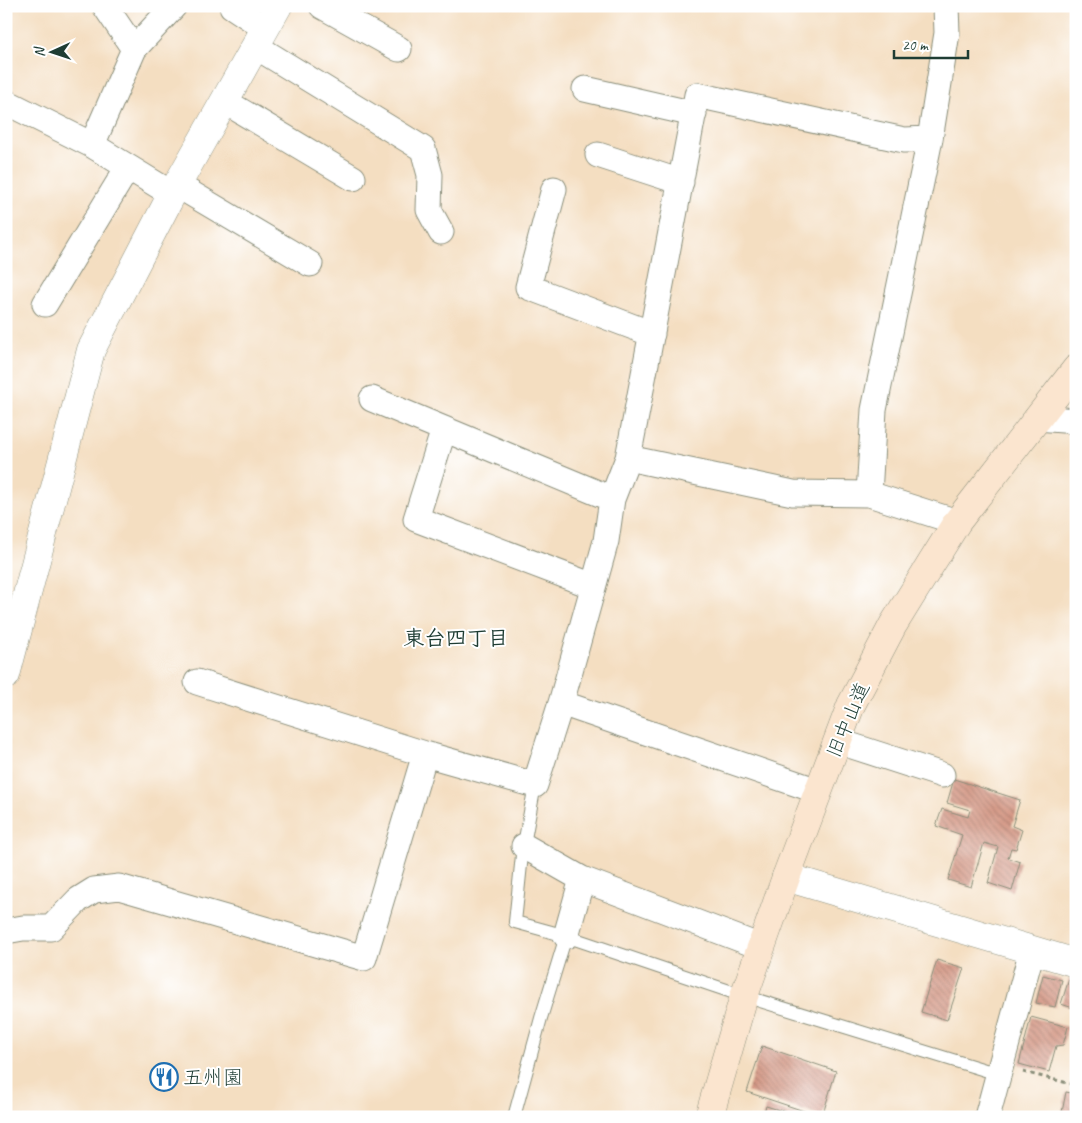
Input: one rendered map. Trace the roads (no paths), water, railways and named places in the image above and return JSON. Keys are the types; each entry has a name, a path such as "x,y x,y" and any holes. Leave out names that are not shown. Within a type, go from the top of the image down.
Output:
{"main road":[{"name":"旧中山道","path":"709,1117 744,996 761,947 818,791 852,705 892,625 957,522 1076,369"}],"street":[{"path":"106,6 134,49"},
{"path":"92,145 134,49 174,6"},
{"path":"232,6 266,27 423,149 430,175 429,210 441,232"},
{"path":"322,6 399,49"},
{"path":"868,494 874,410 930,139 947,33 946,6"},
{"path":"6,675 91,350 175,189 266,27"},
{"path":"585,89 694,114"},
{"path":"196,682 425,754 535,785 561,703 606,541 612,498 628,458 697,95 904,140 930,139"},
{"path":"224,101 353,178"},
{"path":"6,102 92,145 128,167 175,189 310,264"},
{"path":"598,155 680,182"},
{"path":"45,304 128,167"},
{"path":"554,189 528,287 652,334"},
{"path":"372,399 612,498"},
{"path":"1037,418 1076,421"},
{"path":"444,429 416,519 593,586"},
{"path":"628,458 793,493 868,494 957,522"},
{"path":"561,703 818,791"},
{"path":"838,741 942,775"},
{"path":"6,931 24,928 51,928 78,900 94,890 119,887 364,958 425,754"},
{"path":"524,846 582,879 761,947"},
{"path":"786,877 1076,963"},
{"path":"566,936 582,879"},
{"path":"987,1117 1032,950"}],"lane":[{"path":"535,785 524,846 514,922 566,936 744,996 999,1070"},
{"path":"514,1117 566,936"}],"place":[{"name":"五州園","path":"164,1077"}],"district":[{"name":"東台四丁目","path":"456,638"}]}
